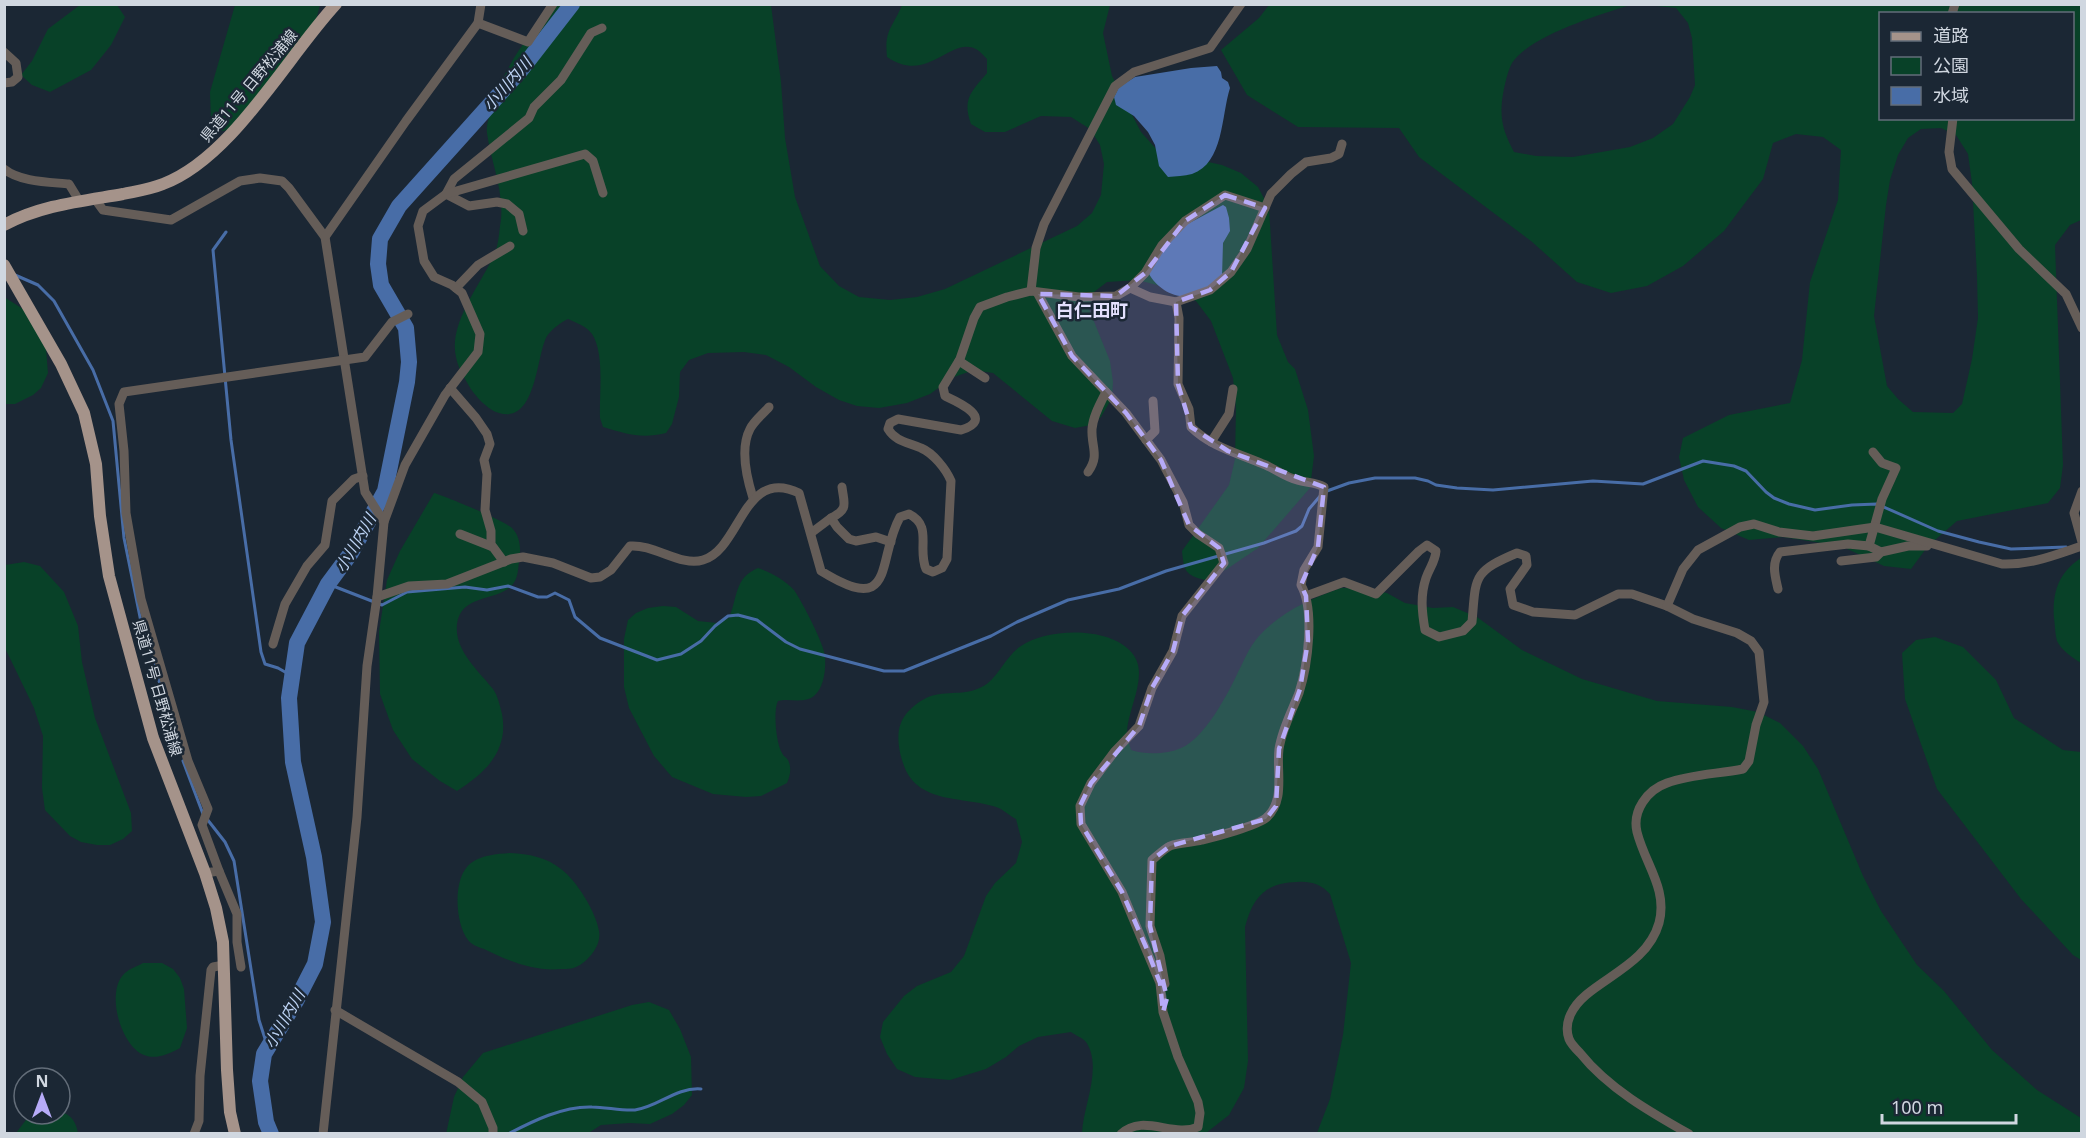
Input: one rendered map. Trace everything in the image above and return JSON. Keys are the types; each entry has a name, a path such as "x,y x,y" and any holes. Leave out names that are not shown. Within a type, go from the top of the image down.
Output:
{"main road":[{"name":"県道11号 日野松浦線","path":"4,225 33,212 164,184 210,155 244,118 336,4"},
{"name":"県道11号 日野松浦線","path":"4,265 61,364 84,412 96,464 100,516 109,576 153,738 205,873 216,908 223,942 227,1070 230,1112 235,1134"}],"street":[{"path":"325,237 478,22 481,4"},
{"path":"478,22 528,42 553,4"},
{"path":"1121,1134 1129,1126 1139,1125 1190,1132 1198,1128 1200,1113 1198,1102 1178,1057 1163,1012 1160,982 1122,892 1081,824 1080,807 1091,783 1115,750 1139,726 1152,688 1173,651 1182,616 1224,563 1219,548 1189,525 1183,502 1161,460 1126,413 1072,356 1034,292 1036,248 1044,224 1116,86 1134,72 1210,48 1241,4"},
{"path":"446,194 454,179 529,118 534,107 561,80 591,33 602,28"},
{"path":"4,52 16,63 18,77 12,82 4,83"},
{"path":"1953,120 1949,152 1952,169 2019,249 2066,294 2082,328"},
{"path":"1130,288 1150,297 1176,302 1210,290 1231,272 1247,249 1271,194 1306,162 1331,158 1340,154 1342,144"},
{"path":"323,1134 357,817 366,666 377,597 384,522 405,465 450,388 478,352 480,334 462,293 434,277 424,261 418,226 423,211 446,194 585,154 593,160 603,193"},
{"path":"4,168 8,172 29,179 69,184 80,202"},
{"path":"95,199 104,210 171,220 240,181 260,178 282,181 325,237 365,492 384,522"},
{"path":"446,194 469,206 497,202 507,204 519,214 523,231"},
{"path":"377,597 410,586 447,584 523,557 540,560 591,578 600,577 611,570 630,546 642,545 692,562 704,560 718,552 753,498 773,489 788,488 799,493 821,571 851,586 864,589 874,584 882,577 894,528 900,518 909,514 916,518 923,527 922,560 926,569 933,572 942,568 947,559 951,481 947,471 924,449 899,441 888,429 890,423 898,419 961,430 969,427 973,422 974,415 970,408 945,396 943,387 959,361 980,307 1007,297 1034,292 1102,298 1116,296 1130,288 1145,273 1162,245 1185,221 1225,195 1265,208"},
{"path":"456,288 478,265 510,246"},
{"path":"1163,1012 1167,998 1160,956 1150,926 1152,860 1170,846 1201,841 1266,819 1276,806 1279,796 1277,770 1279,749 1282,734 1300,689 1308,641 1306,596 1300,585 1304,570 1318,547 1324,487 1316,483 1297,480 1262,463 1228,451 1191,427 1188,409 1178,384 1179,318 1176,302"},
{"path":"241,967 237,942 237,914 202,825 208,809 188,761 141,599 126,513 124,451 118,404 124,392 365,357 392,322 408,314"},
{"path":"959,361 985,378"},
{"path":"450,388 487,434 490,444 484,460 487,474 485,510 491,531 491,546"},
{"path":"1211,442 1229,414 1233,389"},
{"path":"1088,472 1094,464 1095,454 1092,428 1106,392"},
{"path":"1146,440 1155,431 1153,401"},
{"path":"753,498 745,472 749,429 769,407"},
{"path":"1869,546 1882,499 1896,468 1882,463 1873,452"},
{"path":"273,644 285,604 307,566 325,545 332,501 354,479 363,476"},
{"path":"811,533 842,512 845,507 842,487"},
{"path":"1667,606 1683,569 1698,550 1740,526 1754,524 1779,532 1813,536 1876,522 1941,547 2002,564 2020,565 2035,562 2082,544 2074,513 2082,490"},
{"path":"831,518 849,539 856,541 876,537 891,542"},
{"path":"460,534 491,546 504,562"},
{"path":"1778,589 1774,574 1775,558 1780,552 1848,544 1869,546 1881,552"},
{"path":"1306,596 1344,582 1376,594 1427,545 1436,551 1435,562 1426,576 1421,603 1425,630 1439,637 1463,631 1472,622 1475,583 1485,569 1517,553 1526,556 1527,565 1510,589 1513,605 1523,610 1575,615 1618,594 1632,594 1751,640 1759,652 1764,702 1756,725 1749,761 1743,769 1689,777 1665,784 1649,794 1638,808 1637,832 1661,898 1659,924 1648,944 1632,962 1577,1004 1570,1014 1567,1027 1569,1040 1588,1064 1617,1088 1689,1134"},
{"path":"1841,561 1876,557 1881,552 1908,546 1941,547"},
{"path":"205,873 219,871"},
{"path":"194,1134 199,1121 200,1076 211,970 213,967 224,965"},
{"path":"335,1010 458,1082 482,1102 493,1128 493,1134"}],"highlighted area":[{"path":"1225,195 1265,208 1231,272 1210,290 1176,302 1178,384 1191,427 1228,451 1324,487 1318,547 1301,585 1306,596 1308,641 1300,689 1279,749 1276,806 1266,819 1170,846 1152,860 1150,926 1167,998 1163,1012 1160,983 1146,947 1122,892 1081,824 1080,806 1091,783 1139,726 1152,688 1173,651 1182,616 1224,563 1219,548 1189,525 1161,460 1126,413 1072,356 1038,294 1116,296 1145,273 1185,221"}],"green space":[{"path":"80,5 117,5 125,17 111,45 91,70 50,92 32,85 21,75 32,61 48,29"},
{"path":"235,5 320,5 312,35 235,129 222,131 211,121 210,92"},
{"path":"558,5 771,5 781,82 785,138 795,197 820,266 839,286 859,297 890,300 917,297 945,289 1077,226 1092,213 1101,195 1104,164 1100,145 1090,129 1071,117 1041,116 1005,132 985,132 971,124 967,108 968,102 973,91 987,73 987,59 977,50 966,47 915,66 902,64 887,57 888,34 902,5 1110,5 1103,33 1112,76 1141,132 1158,151 1222,165 1241,173 1258,187 1269,208 1277,335 1288,362 1295,369 1308,410 1314,456 1310,488 1258,548 1227,569 1205,580 1189,574 1182,551 1229,485 1235,459 1236,408 1233,378 1211,321 1196,301 1164,287 1138,280 1107,282 1094,292 1089,309 1110,361 1113,382 1112,398 1101,417 1091,425 1075,428 1052,421 993,373 974,370 954,377 930,394 907,403 879,408 857,406 839,400 816,387 789,367 766,355 744,352 708,353 689,360 680,372 679,397 672,424 666,433 649,436 627,434 603,427 600,418 600,363 596,342 587,329 568,319 556,326 547,336 533,386 521,408 512,414 499,413 491,409 475,394 463,376 457,361 455,344 461,317 495,253 499,236 501,203 487,125 496,95 509,66 526,40"},
{"path":"1269,5 2081,5 2081,220 2070,225 2055,245 2063,465 2060,488 2048,503 1957,521 1928,546 1911,569 1884,566 1841,546 1783,537 1749,540 1721,528 1698,507 1684,480 1679,457 1683,438 1729,415 1790,403 1802,360 1810,282 1838,200 1841,150 1823,137 1796,134 1773,143 1763,179 1724,231 1683,266 1647,286 1611,293 1577,282 1531,241 1419,157 1399,128 1298,127 1247,95 1221,50 1259,18","holes":["1627,6 1676,8 1688,23 1692,38 1695,85 1673,124 1653,138 1630,147 1573,157 1536,156 1514,152 1505,131 1501,110 1505,82 1512,63 1520,53 1548,36 1582,21","1941,128 1956,135 1968,154 1972,183 1978,318 1962,404 1953,413 1913,412 1887,386 1874,316 1886,205 1890,180 1898,155 1908,138 1921,129"]},
{"path":"4,297 23,309 46,349 48,373 41,388 15,404 5,404"},
{"path":"434,493 512,528 519,540 520,549 518,573 513,584 507,590 465,607 457,624 459,642 463,651 493,689 499,701 503,727 502,739 493,760 477,777 457,791 412,759 393,730 380,694 379,632 387,580 400,551"},
{"path":"2081,558 2081,663 2064,651 2057,641 2054,600 2062,576"},
{"path":"24,562 40,566 64,592 78,626 82,662 95,718 131,813 132,831 123,839 110,845 81,842 70,836 45,810 42,788 43,736 34,708 5,648 5,565"},
{"path":"758,568 782,580 797,595 824,651 824,678 814,696 801,700 778,701 776,706 778,742 790,766 787,783 761,796 713,794 672,777 654,756 629,708 624,687 624,639 628,620 636,613 648,608 676,607 698,621 717,623 729,618 741,583 750,572"},
{"path":"1341,588 1360,588 1387,593 1405,603 1433,608 1453,607 1477,617 1522,650 1582,679 1657,701 1732,707 1758,712 1780,723 1803,746 1818,769 1863,876 1881,911 1917,965 1944,991 1992,1050 2037,1090 2081,1118 2081,1133 1317,1133 1330,1099 1343,1035 1351,963 1330,894 1315,884 1306,882 1286,883 1269,889 1257,900 1248,916 1245,927 1248,1061 1244,1088 1229,1115 1206,1133 1082,1133 1093,1063 1086,1042 1071,1032 1038,1037 1019,1046 986,1069 950,1080 915,1077 897,1069 880,1037 883,1022 904,996 917,986 951,972 964,956 986,896 995,883 1016,863 1022,842 1016,819 1001,809 942,797 919,786 909,776 903,763 898,738 899,727 910,709 930,696 982,687 992,679 1016,650 1032,640 1062,633 1094,634 1122,644 1132,653 1137,662 1138,683 1127,727 1131,750 1168,752 1190,743 1207,726 1228,692 1252,644 1268,627 1297,607"},
{"path":"1935,637 1963,647 1996,680 2014,718 2063,750 2081,752 2081,960 2073,955 2021,899 1937,789 1905,699 1902,653 1916,640"},
{"path":"510,853 537,857 555,865 567,874 585,897 597,923 599,936 593,952 581,965 567,969 542,969 522,965 475,946 468,940 460,923 458,912 458,889 465,870 480,858"},
{"path":"143,963 162,963 173,969 184,989 187,1028 180,1048 158,1057 144,1055 136,1050 118,1019 116,994 118,984 123,975"},
{"path":"649,1002 669,1010 680,1029 691,1057 692,1095 672,1114 650,1124 601,1125 587,1134 446,1134 454,1097 463,1077 483,1053 632,1005"},
{"path":"72,1119 78,1133 16,1133 21,1126 72,1126"}],"water":[{"path":"1217,66 1222,78 1228,82 1230,88 1216,149 1210,160 1192,174 1168,177 1159,166 1155,145 1148,132 1134,116 1116,105 1114,97 1119,87 1135,77"},
{"path":"1223,205 1226,207 1229,218 1230,231 1223,243 1222,277 1198,294 1191,296 1177,295 1163,289 1149,274 1157,258 1182,227"}],"waterway":[{"name":"小川内川","path":"271,1134 266,1122 260,1081 264,1054 315,964 323,922 314,857 293,762 289,698 297,643 328,584 351,553 385,491 407,382 409,362 406,328 381,285 378,264 380,239 399,206 520,71 572,4"},
{"path":"226,232 213,250 231,440 261,652 265,664 292,676"},
{"path":"15,275 38,285 54,301 93,370 113,421 124,538 141,622 179,746"},
{"path":"1327,491 1349,483 1375,478 1415,478 1436,485 1493,490 1593,481 1643,484 1703,461 1734,466 1746,471 1766,492 1789,504 1815,510 1877,504 1938,531 1979,542 2011,549 2066,547"},
{"path":"328,584 382,605 407,592 465,587 487,590 508,586 538,597 547,597 555,593 569,600 575,617 600,638 657,660 681,654 701,641 728,616 738,615 757,620 786,642 800,649 884,671 904,671 991,636 1068,600 1119,589 1166,571 1264,543 1296,531 1302,526 1309,509 1321,495"},
{"path":"183,761 203,814"},
{"path":"207,819 225,842 234,861 259,1020 268,1048"},
{"path":"508,1134 538,1119 570,1109 592,1107 635,1110 683,1091 701,1089"}],"district":[{"name":"白仁田町","path":"1092,311"}]}
